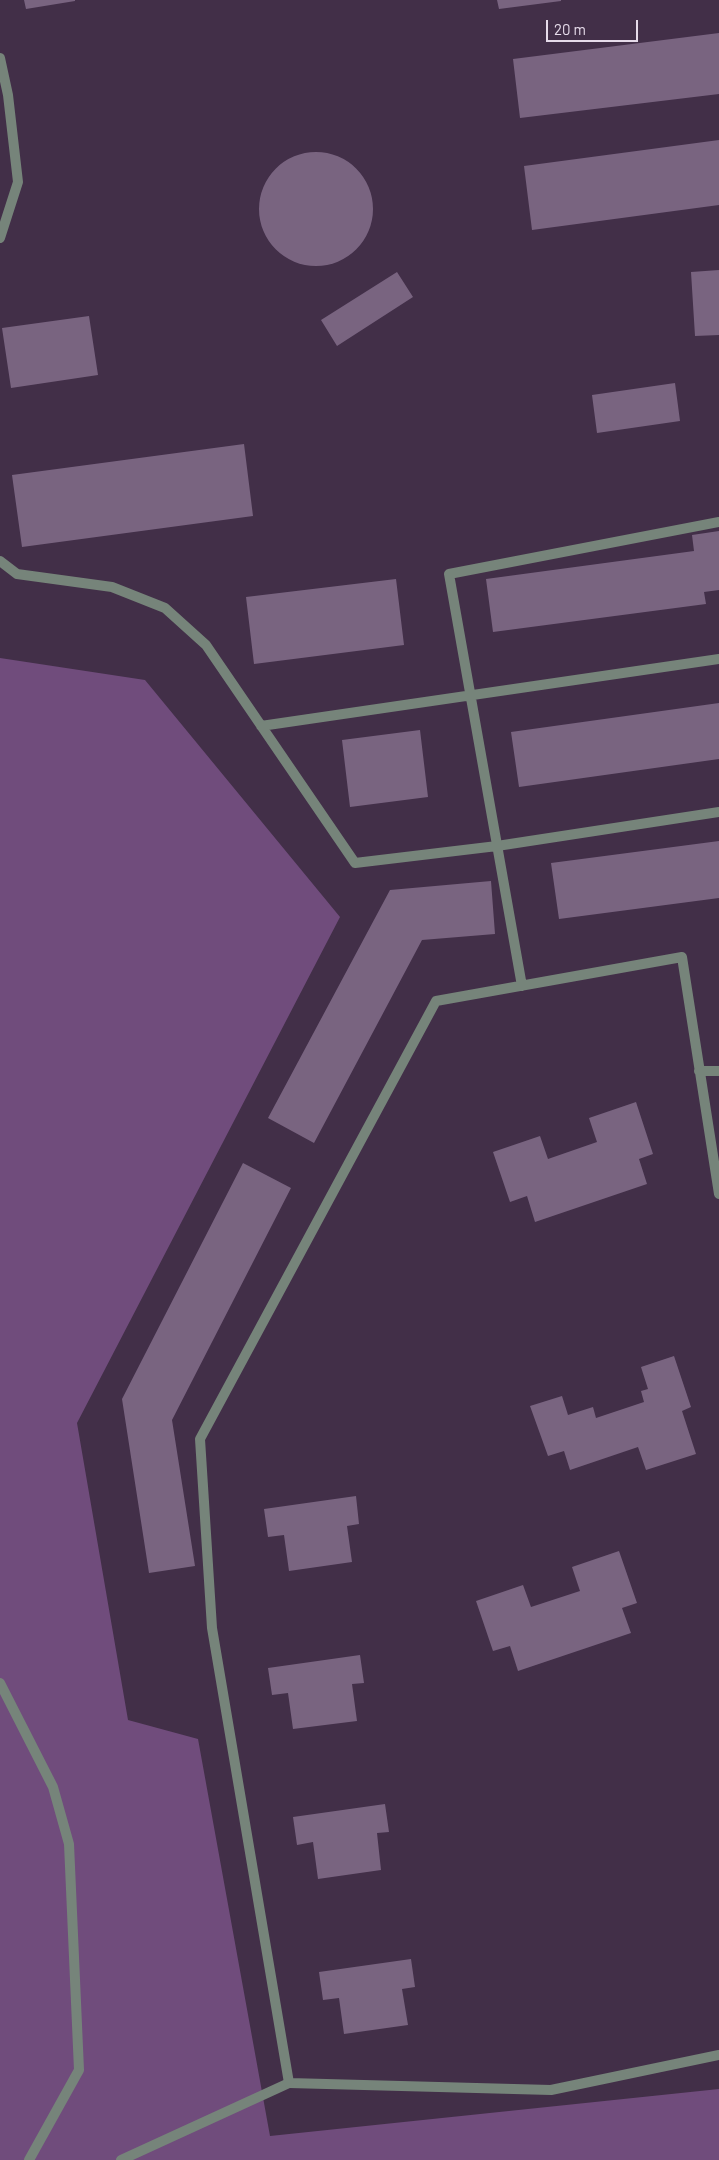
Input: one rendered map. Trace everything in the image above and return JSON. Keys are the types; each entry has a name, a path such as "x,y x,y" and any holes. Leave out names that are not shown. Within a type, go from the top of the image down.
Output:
{"street":[{"path":"0,58 8,95 18,182 0,238"},
{"path":"522,986 448,574 719,522"},
{"path":"0,561 17,574 112,587 165,608 206,646 355,863 497,846 719,812"},
{"path":"261,726 719,659"},
{"path":"289,2083 212,1628 200,1439 436,1001 682,957 719,1194"},
{"path":"699,1071 719,1070"},
{"path":"0,1683 53,1788 69,1844 79,2070 29,2160"},
{"path":"121,2160 289,2083 552,2090 719,2055"}],"shaded area":[{"path":"0,658 145,680 340,917 77,1423 128,1720 198,1739 270,2136 719,2089 719,2160 0,2160"}],"building":[{"path":"24,0 75,0 75,1 26,9"},
{"path":"497,0 561,0 561,1 499,9"},
{"path":"719,33 719,94 520,118 513,59"},
{"path":"719,140 719,205 532,230 524,166"},
{"path":"316,152 338,156 356,169 369,187 373,209 369,231 356,249 338,262 316,266 294,262 276,249 263,231 259,209 263,187 276,169 294,156"},
{"path":"719,270 719,335 695,336 691,272"},
{"path":"397,272 413,297 337,346 321,320"},
{"path":"89,316 98,375 11,388 2,328"},
{"path":"675,383 680,421 597,433 592,395"},
{"path":"244,444 253,516 22,547 12,475"},
{"path":"719,531 719,590 704,592 706,604 493,632 486,579 694,551 692,535"},
{"path":"396,579 404,645 254,664 246,597"},
{"path":"719,703 719,759 519,787 511,732"},
{"path":"420,730 428,797 350,807 342,740"},
{"path":"719,841 719,898 559,919 551,863"},
{"path":"491,881 495,934 422,940 314,1143 268,1118 390,890"},
{"path":"636,1102 653,1154 639,1159 647,1184 535,1222 527,1196 510,1202 493,1152 540,1136 548,1159 597,1142 589,1118"},
{"path":"243,1163 291,1188 172,1420 195,1566 149,1573 122,1399"},
{"path":"674,1356 691,1407 682,1411 696,1454 646,1470 638,1447 570,1470 564,1451 548,1456 530,1406 562,1396 568,1415 593,1407 596,1418 644,1402 641,1391 648,1389 641,1367"},
{"path":"356,1496 359,1524 347,1526 352,1562 289,1571 284,1535 268,1537 264,1509"},
{"path":"619,1551 637,1603 622,1608 631,1633 518,1671 510,1646 493,1651 476,1601 523,1585 531,1607 580,1591 572,1567"},
{"path":"360,1655 364,1683 352,1684 357,1721 293,1729 288,1693 272,1695 268,1668"},
{"path":"385,1804 389,1832 377,1833 381,1870 318,1879 313,1842 297,1845 293,1817"},
{"path":"411,1959 415,1987 402,1989 408,2025 344,2034 339,1998 323,2000 319,1972"}]}
